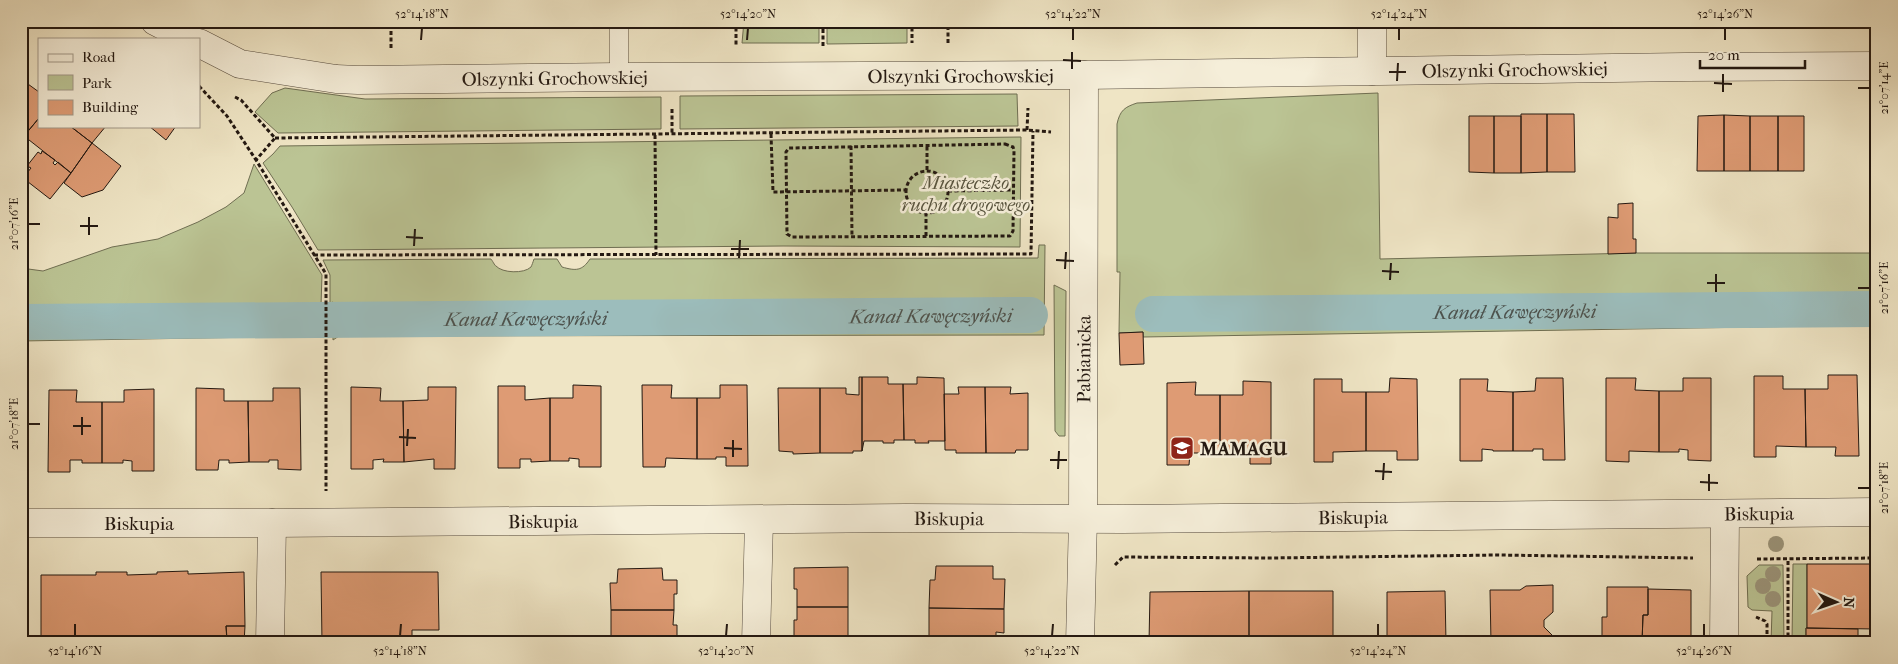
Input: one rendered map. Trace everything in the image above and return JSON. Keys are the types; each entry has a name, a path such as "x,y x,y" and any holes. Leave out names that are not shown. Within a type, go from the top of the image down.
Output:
{"street":[{"path":"155,21 188,38"},
{"path":"1372,21 1372,72"},
{"name":"Olszynki Grochowskiej","path":"200,44 240,64 336,79 382,80 619,77 1084,76 1685,66 1877,66"},
{"name":"Pabianicka","path":"1080,643 1083,518 1084,76"},
{"name":"Biskupia","path":"21,524 1877,512"},
{"path":"1724,643 1725,514"},
{"path":"756,643 759,520"},
{"path":"270,643 272,523"}],"lane":[{"path":"619,21 619,77"}],"path":[{"path":"391,21 391,54"},
{"path":"736,21 736,50"},
{"path":"822,49 823,21"},
{"path":"912,21 912,49"},
{"path":"948,21 948,48"},
{"path":"200,87 227,116 326,274 326,492"},
{"path":"232,96 241,100 274,138 1032,131 1052,132 1052,142"},
{"path":"672,102 672,134"},
{"path":"314,255 1031,254 1032,131"},
{"path":"772,134 773,192 905,190"},
{"path":"655,135 656,254"},
{"path":"256,160 274,138"},
{"path":"1005,144 1014,150 1013,231 1010,236 789,236 787,234 787,192 786,152 789,148 1005,144"},
{"path":"927,145 927,170"},
{"path":"851,146 852,236"},
{"path":"927,170 937,173 945,180 948,198 944,205 932,213 921,213 912,208 906,200 905,190 908,180 916,172 927,170"},
{"path":"948,191 1014,190"},
{"path":"926,213 926,236"},
{"path":"1115,566 1123,558 1508,555 1696,558"},
{"path":"1753,560 1877,558"},
{"path":"1788,559 1788,643"}],"green space":[{"path":"744,21 819,21 819,43 742,43"},
{"path":"827,21 907,21 907,43 827,44"},
{"path":"285,88 365,99 661,97 661,129 278,133 255,112 272,93"},
{"path":"1378,93 1380,259 1636,253 1877,253 1877,325 1143,337 1143,332 1119,333 1120,272 1117,272 1117,124 1124,110 1137,103"},
{"path":"1017,94 1018,126 680,129 680,96"},
{"name":"Miasteczko ruchu drogowego","path":"1021,137 1020,247 783,246 318,250 263,163 280,146"},
{"path":"254,164 322,275 320,336 21,341 21,268 43,271 112,247 158,239 198,222 226,207 244,193"},
{"path":"1039,245 1045,245 1044,335 339,336 333,340 333,302 330,303 330,275 323,260 491,259 499,268 513,272 528,269 531,267 534,259 557,259 562,267 578,269 584,266 590,259 1038,258"},
{"path":"1054,285 1066,291 1065,436 1059,436 1055,431"},
{"path":"1793,564 1807,564 1806,643 1792,643"},
{"path":"1759,565 1783,565 1784,643 1771,643 1772,611 1752,610 1748,607 1747,576"}],"building":[{"path":"21,79 38,91 38,119 24,136 21,134"},
{"path":"1521,114 1547,114 1547,172 1521,173"},
{"path":"1547,114 1574,114 1575,172 1547,172"},
{"path":"1724,115 1724,171 1697,171 1698,116"},
{"path":"1724,115 1750,116 1750,171 1724,171"},
{"path":"1469,116 1494,116 1494,173 1469,172"},
{"path":"1494,116 1521,116 1521,173 1494,173"},
{"path":"1750,116 1778,116 1778,171 1750,171"},
{"path":"1778,116 1804,116 1804,171 1778,171"},
{"path":"38,119 38,128 73,128 92,143 71,173 24,136"},
{"path":"73,128 104,128 92,143"},
{"path":"151,128 175,128 166,140"},
{"path":"92,143 121,166 103,190 82,197 64,183"},
{"path":"42,151 55,160 53,163 55,165 58,162 71,173 50,199 23,178 31,168 27,166 38,152 41,154"},
{"path":"1633,203 1633,239 1636,239 1636,253 1608,254 1608,217 1618,218 1618,204"},
{"path":"1143,332 1144,364 1120,365 1119,333"},
{"path":"1828,375 1857,375 1859,456 1835,456 1836,447 1806,447 1805,389 1828,389"},
{"path":"1754,376 1783,376 1783,389 1805,389 1806,447 1776,446 1776,457 1754,457"},
{"path":"859,377 862,377 862,451 853,451 853,453 820,453 820,388 846,388 846,394 859,395"},
{"path":"862,377 888,377 888,384 903,384 904,440 894,440 894,443 864,441 862,451"},
{"path":"917,377 944,378 945,441 915,443 915,440 904,440 903,384 917,384"},
{"path":"1390,378 1417,379 1418,460 1397,460 1397,451 1366,451 1366,392 1389,392"},
{"path":"1536,378 1563,378 1565,460 1543,460 1543,449 1513,451 1513,392 1535,391"},
{"path":"1606,378 1636,378 1635,390 1659,391 1659,452 1629,451 1629,462 1606,461"},
{"path":"1683,378 1711,378 1711,461 1688,460 1688,450 1679,449 1679,452 1659,452 1659,391 1683,391"},
{"path":"1314,379 1342,379 1342,392 1366,392 1366,451 1333,452 1333,462 1314,462"},
{"path":"1460,379 1488,379 1487,391 1513,392 1513,451 1482,449 1482,461 1460,461"},
{"path":"1243,381 1271,382 1271,464 1250,464 1250,454 1220,455 1220,395 1243,395"},
{"path":"1196,382 1195,395 1220,395 1220,455 1190,453 1189,465 1167,465 1167,383"},
{"path":"573,385 601,386 601,467 579,467 579,459 569,458 569,461 550,461 550,398 573,398"},
{"path":"642,385 672,385 671,398 697,398 697,459 666,458 665,467 643,467"},
{"path":"720,385 747,385 748,466 726,466 726,457 697,459 697,398 720,398"},
{"path":"498,386 525,386 525,400 550,398 550,461 531,462 531,459 520,459 520,468 498,468"},
{"path":"351,387 381,388 380,401 403,401 404,462 383,462 384,459 373,460 373,469 351,469"},
{"path":"428,387 456,387 455,469 434,469 434,459 404,462 403,401 428,400"},
{"path":"958,387 985,387 986,453 956,453 956,450 945,450 944,394 959,394"},
{"path":"985,387 1011,387 1010,394 1028,393 1028,450 1016,450 1015,453 986,453"},
{"path":"196,388 224,389 224,401 248,401 249,462 229,463 229,460 219,460 218,470 196,470"},
{"path":"273,388 300,388 301,470 278,469 278,460 249,462 248,401 273,401"},
{"path":"778,388 820,388 820,453 793,454 793,452 779,451"},
{"path":"154,389 154,471 132,471 132,461 123,460 123,463 102,463 102,402 124,402 124,390"},
{"path":"49,390 77,390 76,402 102,402 102,463 82,463 82,460 70,460 70,472 48,472"},
{"path":"1807,564 1877,564 1877,629 1807,628"},
{"path":"936,566 993,566 993,579 1005,579 1004,609 929,608 930,580 935,580"},
{"path":"848,567 848,607 797,607 797,589 794,589 794,568"},
{"path":"662,568 663,580 677,580 677,594 674,594 674,610 611,610 610,583 617,583 618,569"},
{"path":"188,571 188,574 244,572 245,626 226,626 227,638 189,636 188,639 128,637 127,639 98,640 97,637 41,640 41,575 96,575 96,572 127,572 127,575"},
{"path":"321,572 438,572 439,630 412,630 412,643 322,643"},
{"path":"1553,585 1553,612 1544,620 1544,627 1553,636 1553,643 1491,643 1490,590 1520,590 1526,586"},
{"path":"1607,587 1648,587 1648,615 1643,615 1642,643 1602,643 1602,617 1607,617"},
{"path":"1648,589 1691,590 1691,643 1642,643 1643,615 1648,615"},
{"path":"1249,591 1249,643 1149,643 1150,592"},
{"path":"1249,591 1333,591 1333,643 1249,643"},
{"path":"1445,591 1446,643 1413,643 1414,636 1387,636 1387,592"},
{"path":"797,607 848,607 848,639 794,639 794,620 797,620"},
{"path":"929,608 1004,609 1004,633 996,632 996,639 991,638 991,643 929,643"},
{"path":"611,610 674,610 673,625 677,625 677,639 663,639 663,643 618,643 618,637 611,638"},
{"path":"226,626 245,626 244,643 227,643"},
{"path":"1806,628 1858,629 1858,643 1806,643"},
{"path":"794,639 848,639 848,643 794,643"}],"waterway":[{"name":"Kanał Kawęczyński","path":"1153,314 1877,309"},
{"name":"Kanał Kawęczyński","path":"21,322 1030,315"}],"place":[{"name":"MAMAGU","path":"1182,448"}]}
